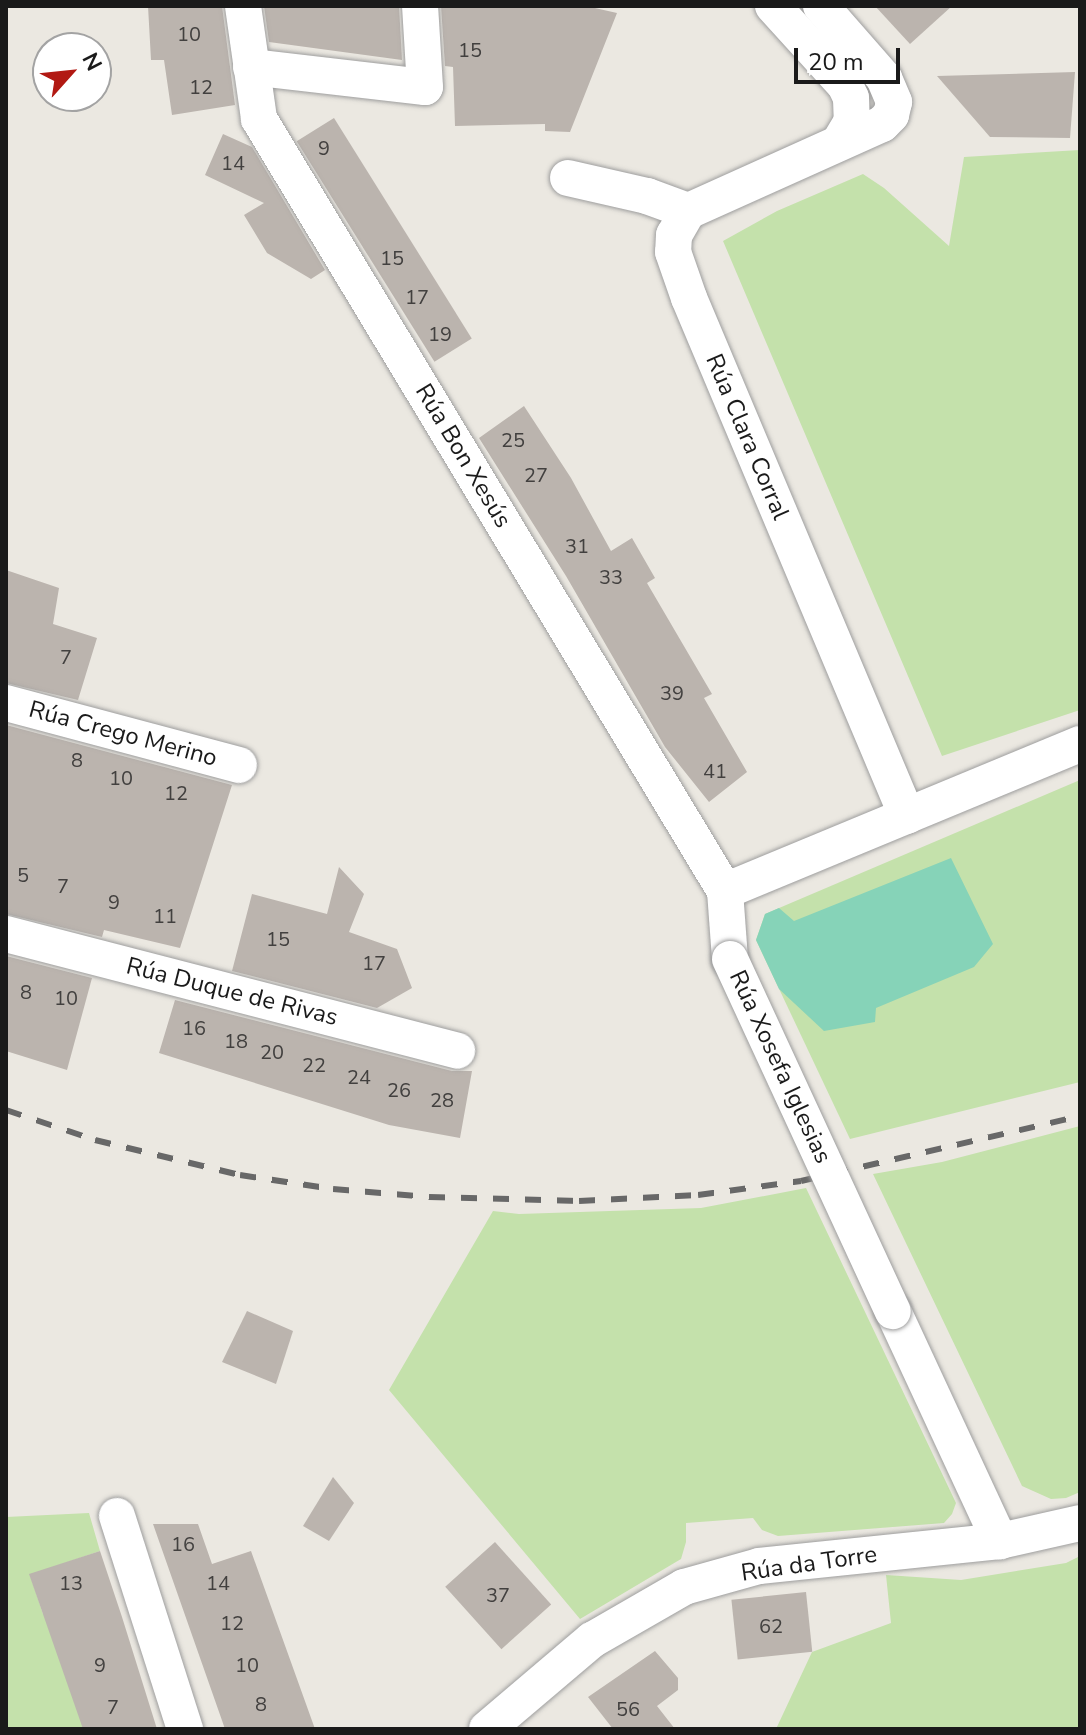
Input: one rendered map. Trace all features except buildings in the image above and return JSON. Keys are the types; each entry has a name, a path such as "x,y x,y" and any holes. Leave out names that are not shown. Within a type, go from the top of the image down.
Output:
{"street":[{"name":"Rúa Bon Xesús","path":"243,6 259,119 725,891"},
{"path":"251,67 425,87 420,6"},
{"path":"773,6 845,85 851,98 852,121 840,141"},
{"path":"568,178 647,196 688,211 882,124 891,115 894,102 884,78 821,6"},
{"name":"Rúa Clara Corral","path":"688,211 674,235 673,252 678,268 907,816"},
{"name":"Rúa Crego Merino","path":"6,703 239,765"},
{"path":"725,891 1080,744"},
{"name":"Rúa Xosefa Iglesias","path":"725,891 730,959 1000,1541"},
{"name":"Rúa Duque de Rivas","path":"6,934 457,1051"},
{"path":"117,1516 185,1729"},
{"name":"Rúa da Torre","path":"487,1729 592,1640 684,1587 759,1566 1000,1541 1080,1523"}],"green space":[{"path":"1080,150 1080,710 942,756 723,241 777,211 863,174 884,188 949,246 964,157"},
{"path":"1080,780 1080,1082 850,1139 756,940 765,914"},
{"path":"951,858 993,944 974,967 876,1008 875,1022 824,1031 779,989 756,940 765,914 779,908 794,921"},
{"path":"1080,1126 1080,1492 1066,1498 1051,1499 1022,1486 873,1174 942,1162"},
{"path":"806,1188 956,1503 952,1514 944,1523 778,1536 762,1530 753,1518 686,1523 686,1542 681,1559 580,1619 389,1390 493,1211 519,1214 701,1208"},
{"path":"89,1513 100,1551 30,1575 43,1614 113,1592 83,1729 6,1729 6,1517"},
{"path":"1080,1556 1080,1729 776,1729 812,1652 891,1623 886,1575 961,1580 1066,1563"}],"railway":[{"path":"6,1110 95,1140 240,1175 333,1189 429,1197 579,1201 698,1195 801,1181 1080,1116"}]}
